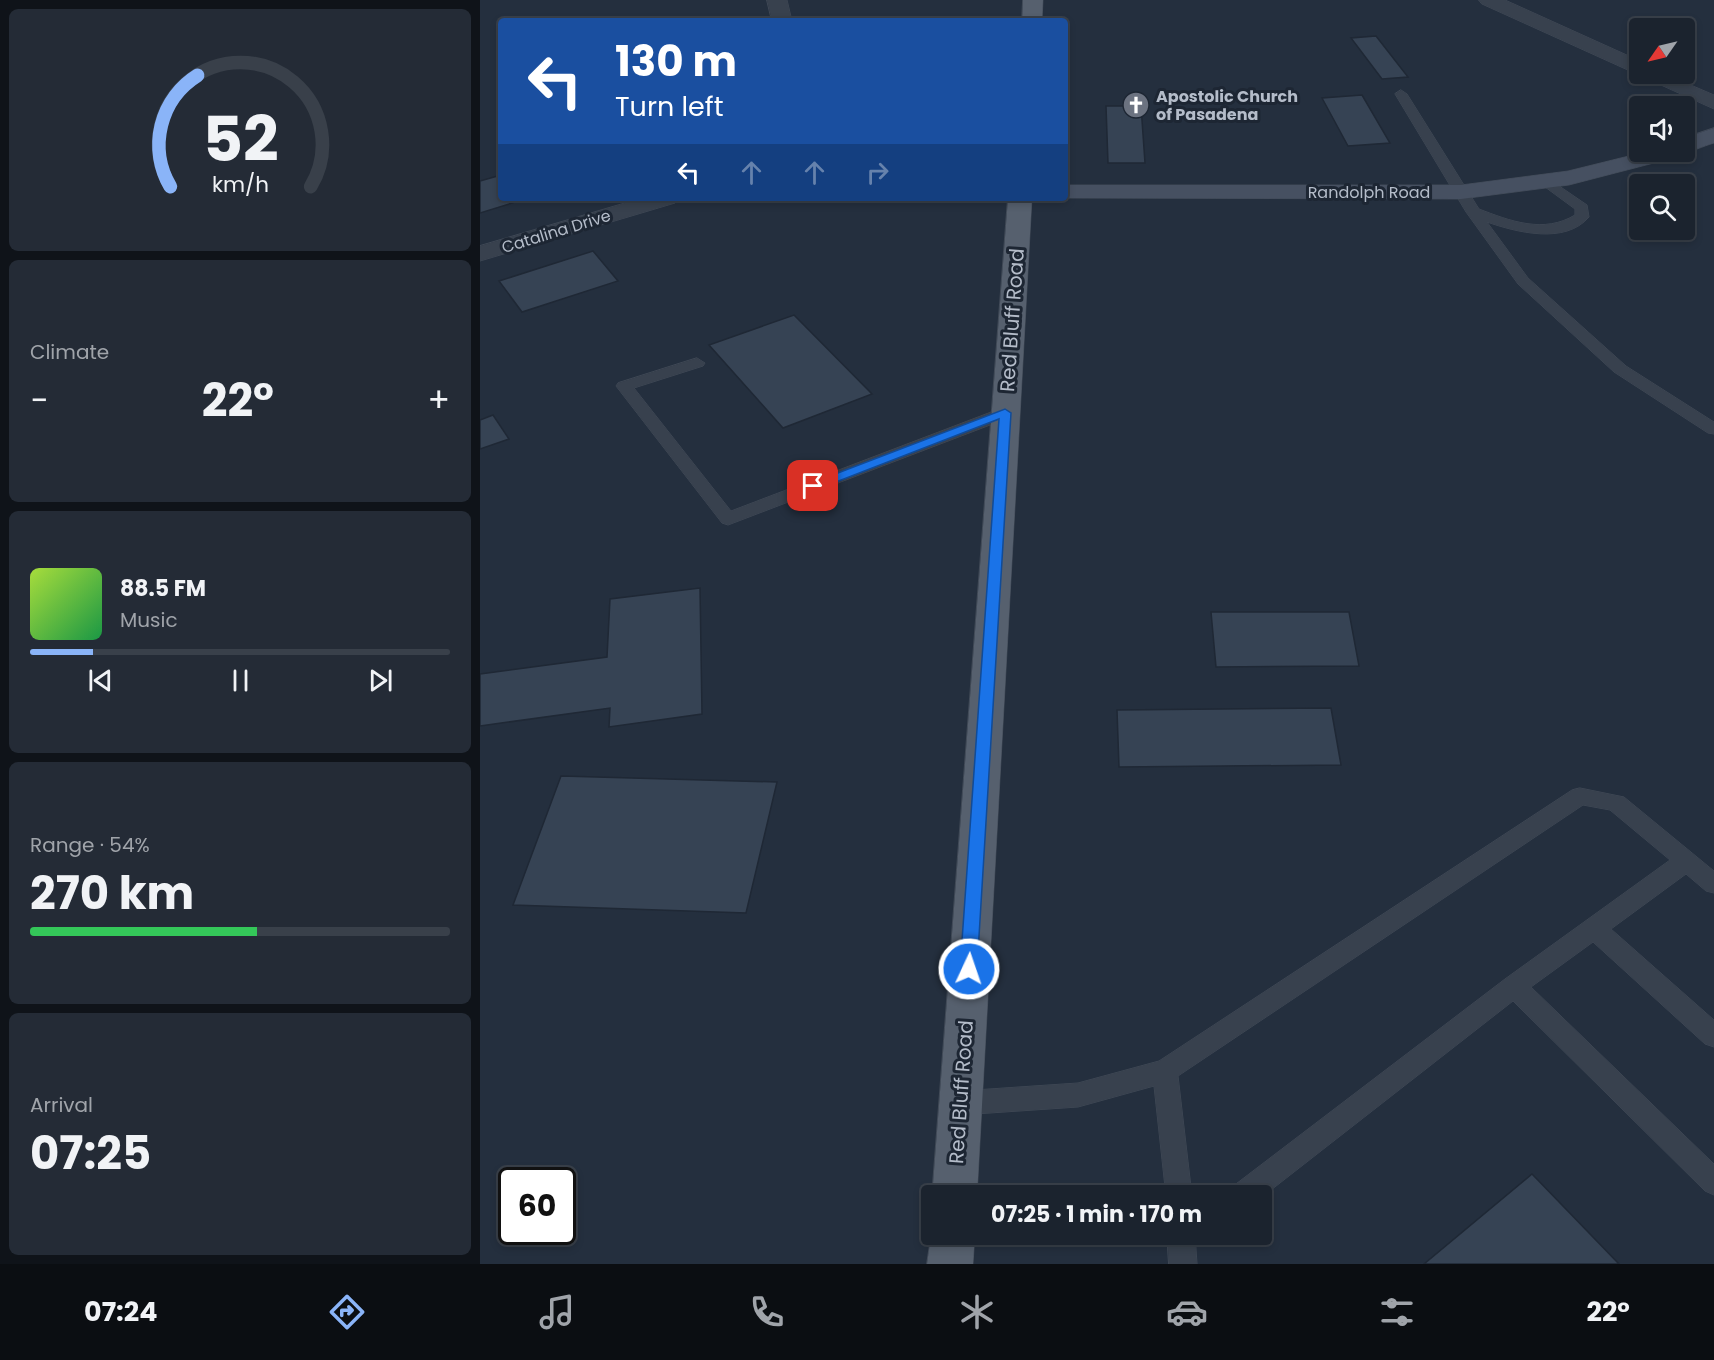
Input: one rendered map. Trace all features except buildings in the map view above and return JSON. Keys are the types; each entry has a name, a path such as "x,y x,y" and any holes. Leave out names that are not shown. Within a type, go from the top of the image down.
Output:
{"main road":[{"path":"1032,18 1033,0"},
{"path":"1695,142 1714,135"},
{"name":"Randolph Road","path":"1068,192 1467,202 1631,162"},
{"name":"Red Bluff Road","path":"955,1185 1020,201"},
{"path":"950,1264 951,1245"}],"street":[{"path":"777,0 781,18"},
{"path":"1489,0 1629,64"},
{"path":"1671,84 1714,104"},
{"name":"Catalina Drive","path":"480,254 657,201"}],"lane":[{"path":"1401,94 1467,202 1522,281 1600,352 1644,387 1714,429"},
{"path":"1467,202 1515,226 1547,230 1565,227 1582,217 1582,208 1546,181"},
{"path":"698,363 624,386 728,519 1005,413"},
{"path":"960,1103 1078,1095 1165,1071 1580,796 1616,803 1714,884"},
{"path":"1255,1185 1514,986 1686,861"},
{"path":"1594,928 1714,1036"},
{"path":"1514,986 1714,1182"},
{"path":"1165,1071 1178,1185"}],"place":[{"name":"Apostolic Church of Pasadena","path":"1136,105"}],"route":[{"path":"813,486 1005,413 969,969"}]}
